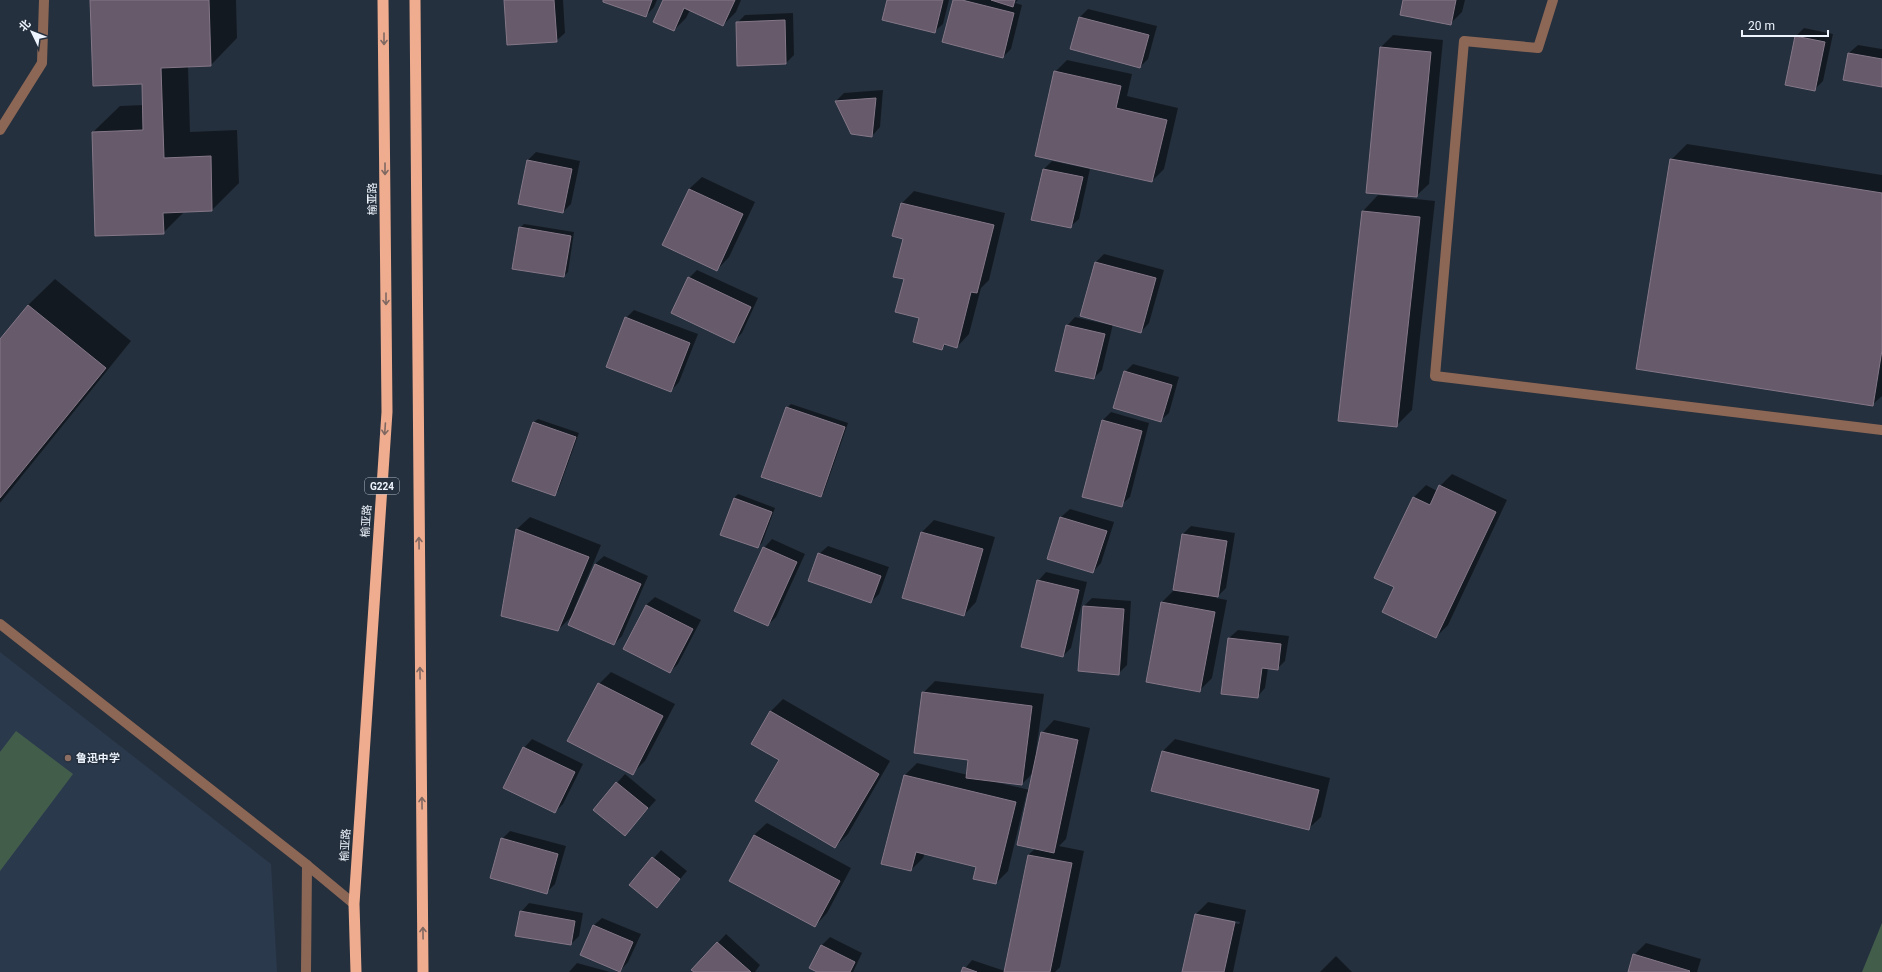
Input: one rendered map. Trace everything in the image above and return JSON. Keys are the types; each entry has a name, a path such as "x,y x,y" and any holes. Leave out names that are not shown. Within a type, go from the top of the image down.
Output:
{"highway":[{"name":"榆亚路","path":"356,972 354,904 387,412 383,0"},
{"path":"415,0 423,972"}],"street":[{"path":"0,130 42,63 44,0"},
{"path":"1553,0 1538,48 1464,41 1435,376 1882,430"},
{"path":"0,624 307,865 354,904"},
{"path":"306,972 307,865"}],"shaded area":[{"name":"鲁迅中学","path":"0,652 271,864 277,972 0,972"}],"green space":[{"path":"16,731 73,774 0,871 0,752"},
{"path":"1882,923 1882,972 1862,972"}],"building":[{"path":"90,0 209,0 211,66 161,68 164,158 211,156 212,211 163,213 164,234 95,236 92,132 143,130 142,84 93,86"},
{"path":"504,0 554,0 557,42 507,45"},
{"path":"603,0 652,0 646,17 603,2"},
{"path":"663,0 735,0 723,26 684,8 674,31 653,22"},
{"path":"887,0 943,0 935,33 882,20"},
{"path":"953,0 962,0 1014,13 1003,58 942,42"},
{"path":"991,0 1015,0 1013,7"},
{"path":"1403,0 1456,0 1451,25 1400,15"},
{"path":"1079,17 1149,35 1140,68 1070,49"},
{"path":"785,20 786,64 737,66 736,22"},
{"path":"1795,36 1825,42 1815,91 1785,85"},
{"path":"1380,47 1431,52 1417,197 1366,193"},
{"path":"1848,53 1882,59 1882,87 1843,80"},
{"path":"1054,71 1121,86 1116,108 1167,120 1152,182 1035,156"},
{"path":"876,98 872,137 851,134 835,101"},
{"path":"1670,159 1882,193 1882,350 1873,406 1636,369"},
{"path":"527,160 572,169 563,213 518,204"},
{"path":"1043,169 1083,177 1071,228 1031,220"},
{"path":"689,189 743,214 717,271 662,245"},
{"path":"901,203 994,225 977,293 971,292 957,348 944,344 942,350 913,342 919,318 895,312 904,279 893,277 903,239 892,236"},
{"path":"1362,211 1420,217 1397,427 1338,421"},
{"path":"519,227 571,236 564,277 512,269"},
{"path":"1095,262 1156,278 1141,333 1080,316"},
{"path":"688,277 751,307 734,343 671,313"},
{"path":"28,305 106,368 0,498 0,339"},
{"path":"625,317 690,343 671,392 606,367"},
{"path":"1066,325 1105,334 1094,379 1055,371"},
{"path":"1124,371 1172,385 1161,422 1113,408"},
{"path":"786,407 845,427 821,497 761,477"},
{"path":"1102,420 1142,431 1122,507 1082,497"},
{"path":"533,422 576,437 555,496 512,481"},
{"path":"1439,485 1496,512 1436,638 1382,612 1394,587 1374,578 1413,497 1430,505"},
{"path":"734,498 772,512 758,548 720,535"},
{"path":"1060,517 1107,531 1093,573 1047,559"},
{"path":"516,529 589,557 558,631 501,616"},
{"path":"921,532 983,549 964,616 902,598"},
{"path":"1182,534 1227,541 1218,597 1173,590"},
{"path":"763,547 797,562 768,626 734,611"},
{"path":"818,553 881,576 871,603 808,581"},
{"path":"595,564 641,584 614,645 568,625"},
{"path":"1037,580 1079,590 1063,657 1021,647"},
{"path":"1161,602 1215,612 1200,692 1146,682"},
{"path":"646,605 693,629 670,673 623,649"},
{"path":"1083,606 1124,609 1119,675 1078,671"},
{"path":"1228,638 1281,644 1278,670 1262,668 1258,698 1221,694"},
{"path":"598,683 663,716 633,775 567,741"},
{"path":"922,692 1032,706 1022,785 966,778 968,760 914,753"},
{"path":"770,711 879,774 835,848 755,801 779,760 751,744"},
{"path":"1041,732 1078,740 1054,853 1017,845"},
{"path":"523,747 575,772 555,813 503,788"},
{"path":"1162,751 1319,790 1309,830 1151,791"},
{"path":"904,775 1016,802 996,884 973,879 976,867 916,852 911,871 881,864"},
{"path":"616,782 648,808 625,836 593,810"},
{"path":"754,835 840,881 815,927 729,881"},
{"path":"501,838 558,854 547,894 490,878"},
{"path":"1028,855 1072,863 1050,972 1004,972"},
{"path":"652,857 680,879 657,908 629,885"},
{"path":"520,911 575,921 571,945 515,936"},
{"path":"1195,914 1235,922 1224,972 1182,972"},
{"path":"593,925 633,942 620,972 580,955"},
{"path":"717,942 751,972 694,972 691,970"},
{"path":"821,945 855,962 850,972 817,972 809,968"},
{"path":"1633,954 1690,971 1628,972"},
{"path":"963,967 977,972 961,972"}],"place":[{"name":"鲁迅中学","path":"68,758"}]}
